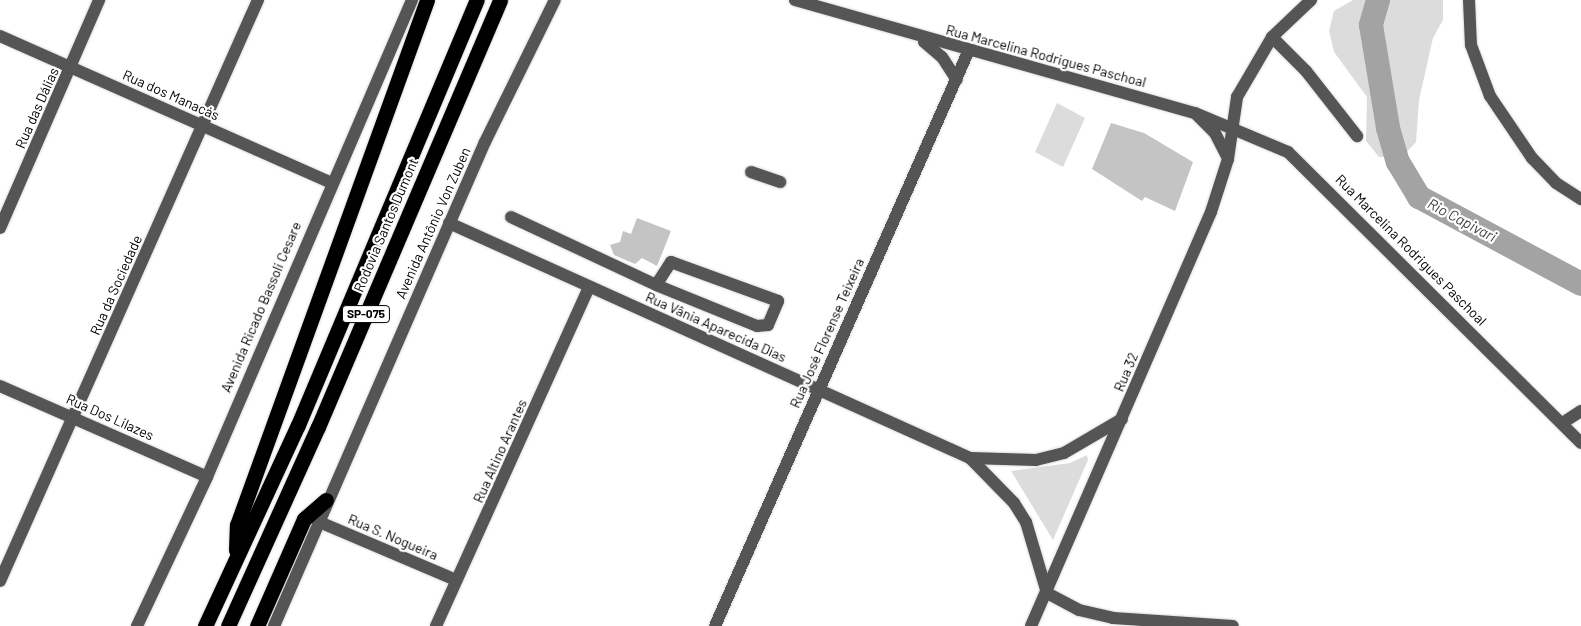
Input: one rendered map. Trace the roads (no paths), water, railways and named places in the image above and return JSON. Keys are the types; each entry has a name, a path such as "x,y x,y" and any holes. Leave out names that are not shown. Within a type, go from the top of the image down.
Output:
{"highway":[{"path":"236,558 237,525 427,0"},
{"name":"Rodovia Santos Dumont","path":"205,626 298,425 476,0"},
{"name":"Rodovia Santos Dumont","path":"228,626 318,427 500,0"},
{"path":"257,626 304,519 326,500"}],"street":[{"name":"Rua das Dálias","path":"0,228 100,0"},
{"name":"Rua da Sociedade","path":"0,581 258,0"},
{"name":"Avenida Ricado Bassoli Cesare","path":"137,626 207,477 330,182 412,0"},
{"name":"Avenida Antônio Von Zuben","path":"274,626 326,500 449,223 555,0"},
{"name":"Rua Marcelina Rodrigues Paschoal","path":"795,0 968,52 1195,113 1233,126 1288,152 1327,186 1564,422 1581,443"},
{"name":"Rua 32","path":"1031,626 1047,593 1211,212 1228,159 1237,97 1272,37 1311,0"},
{"path":"1469,0 1471,45 1490,96 1532,158 1556,183 1581,199"},
{"name":"Rua dos Manacás","path":"0,36 330,182"},
{"name":"Rua Marcelina Rodrigues Paschoal","path":"918,37 942,57 957,80"},
{"path":"1272,37 1306,71 1357,136"},
{"name":"Rua José Florense Teixeira","path":"715,626 968,52"},
{"name":"Rua Marcelina Rodrigues Paschoal","path":"1195,113 1215,133 1228,159"},
{"path":"751,172 780,182"},
{"path":"511,217 656,285 764,327 778,301 671,262 656,285"},
{"name":"Rua Vânia Aparecida Dias","path":"449,223 970,458 1014,503 1026,522 1047,593"},
{"name":"Rua Altino Arantes","path":"436,626 590,287"},
{"name":"Rua Dos Lilazes","path":"0,386 207,477"},
{"path":"1564,422 1581,410"},
{"name":"Rua Vânia Aparecida Dias","path":"970,458 1036,460 1064,454 1122,419"},
{"name":"Rua S. Nogueira","path":"317,522 456,580"},
{"path":"1047,593 1079,610 1113,618 1234,626"}],"waterway":[{"name":"Rio Capivari","path":"1378,0 1371,25 1388,128 1398,162 1419,197 1581,284"}]}
